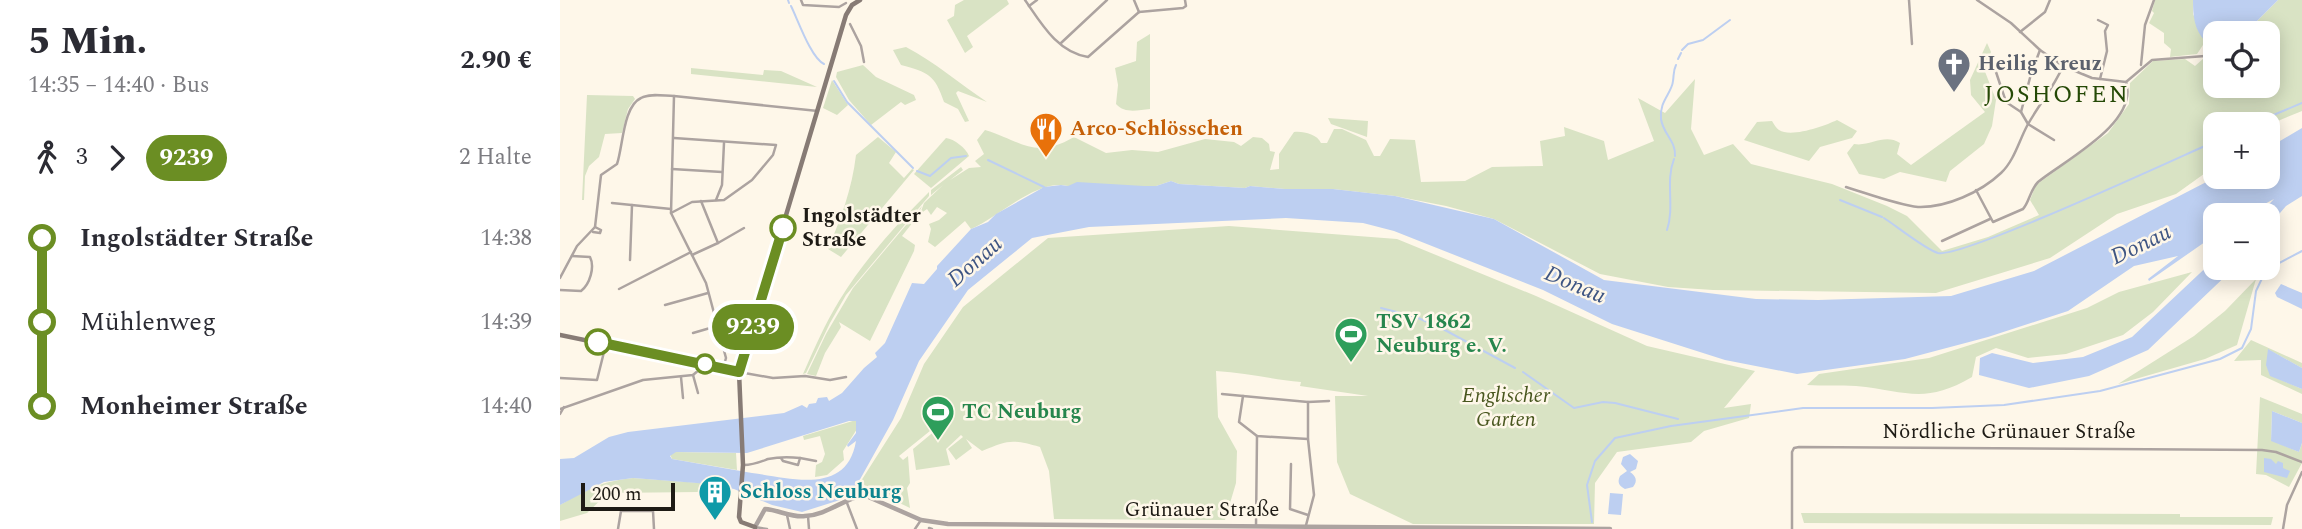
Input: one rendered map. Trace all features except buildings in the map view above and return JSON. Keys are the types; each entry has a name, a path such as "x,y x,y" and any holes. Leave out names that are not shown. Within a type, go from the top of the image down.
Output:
{"main road":[{"path":"755,528 739,519 743,465 739,372 818,111 847,4 860,0"},
{"path":"560,335 739,372"}],"street":[{"path":"1025,0 1038,22 1060,44 1080,56 1088,57 1139,12 1183,8 1186,6 1185,0"},
{"path":"1029,6 1037,0"},
{"path":"1098,0 1102,5"},
{"path":"1060,44 1107,0"},
{"path":"1134,0 1139,12"},
{"path":"1909,0 1912,44"},
{"path":"1977,0 2063,66 2082,75 2126,82"},
{"path":"2020,32 2045,12 2050,0"},
{"path":"2141,65 2146,25 2154,0"},
{"path":"801,1 839,7 847,4"},
{"path":"2098,20 2108,25 2101,79"},
{"path":"850,24 861,46 864,62"},
{"path":"2021,112 2040,50"},
{"path":"1976,190 1990,219 1995,222 2023,209 2032,188 2038,182 2104,133 2128,102 2126,82 2141,65 2151,60 2203,56"},
{"path":"1846,187 1916,206 1938,206 1976,190 2002,172 2014,155 2028,124 2053,88 2063,66"},
{"path":"1996,72 2006,102 2021,112 2028,124 2054,140"},
{"path":"674,96 671,211 708,293 726,358 723,369"},
{"path":"560,278 577,246 594,230 601,175 617,164 631,107 643,97 674,96 818,111"},
{"path":"612,203 671,211 692,202 724,200 752,180 773,155 776,145 674,138"},
{"path":"716,200 722,185 724,143"},
{"path":"673,169 723,172"},
{"path":"701,201 718,243"},
{"path":"630,260 632,205"},
{"path":"1941,241 1990,219"},
{"path":"619,289 744,228"},
{"path":"560,290 582,291 592,270 593,261 590,257 570,256"},
{"path":"665,306 708,293"},
{"path":"693,333 717,326"},
{"path":"560,378 597,380 606,344"},
{"path":"560,414 562,408 643,380 694,374 702,364"},
{"path":"739,372 773,378 805,376 830,380 846,377"},
{"path":"694,374 698,393"},
{"path":"681,377 683,398"},
{"path":"1222,394 1308,402 1329,401"},
{"path":"1243,396 1238,422 1257,436 1308,439"},
{"path":"1305,528 1314,484 1308,439 1308,402"},
{"path":"1256,526 1257,436"},
{"name":"Nördliche Grünauer Straße","path":"1792,529 1792,452 1799,447 2263,450 2276,452 2302,463"},
{"path":"781,457 783,461 798,465 800,457"},
{"path":"743,465 781,457 800,457 816,461"},
{"path":"1291,464 1290,509 1308,515"},
{"path":"2283,529 2287,505 2302,472"},
{"name":"Grünauer Straße","path":"808,516 864,495 921,520 954,527 1610,529"},
{"path":"846,502 857,529"},
{"path":"767,529 755,528 765,509 808,516 809,529"},
{"path":"618,529 621,511 653,512 654,529"},
{"path":"787,514 790,529"},
{"path":"915,529 921,520"}],"green space":[{"path":"964,0 1007,0 1009,4 967,36 973,47 965,53 947,20 954,16 955,5"},
{"path":"2155,0 2193,0 2193,14 2203,36 2203,45 2197,54 2170,57 2171,49 2164,43 2164,33 2149,23 2154,13 2152,11"},
{"path":"2278,0 2302,0 2302,111 2280,120 2280,112 2203,112 2203,175 2176,194 2117,214 2050,258 1936,293 1668,287 1600,274 1494,219 1395,196 1333,189 1245,188 1179,184 1171,181 1156,186 1056,185 1031,193 971,229 965,221 935,247 928,242 931,229 929,224 947,213 937,207 931,215 927,209 920,214 924,203 943,185 931,195 931,190 961,167 963,170 950,180 969,168 981,167 975,161 984,154 977,140 985,130 1029,147 1039,148 1060,144 1074,137 1106,153 1132,150 1158,152 1205,139 1234,142 1241,146 1253,137 1262,138 1269,144 1270,151 1275,152 1270,170 1279,169 1279,154 1294,132 1309,134 1321,143 1327,143 1334,129 1342,129 1366,140 1374,156 1380,156 1390,139 1415,140 1421,182 1465,181 1492,167 1543,166 1540,141 1565,136 1564,127 1604,141 1608,160 1654,141 1638,98 1665,113 1695,79 1691,129 1704,155 1733,144 1751,164 1832,184 1887,206 1907,216 1942,251 1988,237 2039,215 2030,200 2036,185 2108,133 2129,104 2130,83 2153,61 2185,59 2195,66 2203,59 2203,98 2280,98 2280,21 2257,21"},
{"path":"1150,34 1150,109 1123,109 1116,104 1118,85 1115,68 1136,61 1137,42"},
{"path":"1987,43 1991,52 1984,69 1996,100 1992,126 1984,144 1950,171 1946,182 1900,172 1884,179 1859,174 1847,153 1854,144 1894,140 1900,143 1897,154 1911,165 1985,112 1971,95 1970,80"},
{"path":"906,47 987,102 958,91 956,93 969,121 965,122 958,109 944,102 934,80 918,70 901,65 893,50"},
{"path":"863,65 876,77 914,95 916,100 905,105 901,102 871,125 849,100 836,77 837,72"},
{"path":"691,68 763,75 764,70 781,71 817,87 691,74"},
{"path":"832,80 848,105 837,115 823,108"},
{"path":"587,95 633,96 635,99 628,109 622,133 605,134 599,157 589,166 585,176 582,200"},
{"path":"1328,118 1368,121 1367,137 1331,124"},
{"path":"1837,120 1857,131 1852,138 1820,147 1809,161 1744,140 1757,122 1772,121 1779,130 1791,133 1817,128"},
{"path":"878,137 896,152 889,163 904,178 914,170 841,257 828,249 852,180 856,155"},
{"path":"946,138 959,144 969,156 931,188 914,174"},
{"path":"929,192 929,196 846,295 806,373 803,374 848,286 904,217"},
{"path":"922,206 902,236 915,245 914,251 870,341 839,322 841,327 825,353 816,376 807,374 826,334 853,288"},
{"name":"Englischer Garten","path":"1229,226 1397,239 1536,296 1647,346 1755,371 1724,408 1751,404 1749,418 1704,431 1691,442 1617,452 1595,483 1594,524 1413,524 1350,494 1337,462 1335,396 1368,396 1300,386 1301,382 1216,371 1218,417 1237,451 1236,483 1225,520 1054,519 1049,471 1040,447 1022,443 1005,443 982,451 966,439 972,448 956,460 948,449 963,437 961,435 946,449 950,465 916,470 913,449 948,420 946,418 899,456 903,460 908,456 910,483 907,488 910,508 866,487 861,481 901,418 924,364 963,307 1048,238"},
{"path":"2192,272 2153,312 2123,335 2066,354 2028,358 1996,348 1976,357 1972,377 1941,391 1915,394 1856,386 1807,385 1819,374 1929,358 2087,308 2119,292"},
{"path":"2256,280 2237,345 2205,359 2118,384 2194,336 2225,311"},
{"path":"2251,340 2302,363 2302,368 2269,350 2270,375 2302,389 2302,394 2261,375 2261,360 2234,361"},
{"path":"2260,397 2302,414 2302,423 2272,411 2271,440 2299,452 2302,443 2302,463 2289,487 2266,475 2256,474"},
{"path":"856,420 857,429 843,451 844,460 827,475 815,477 816,465 822,462 825,454 820,436 804,440 803,436"},
{"path":"736,453 737,470 672,459 670,454"},
{"path":"633,478 701,483 699,492 608,493 587,513 560,521 560,505 595,487"},
{"path":"1801,513 2180,514 2180,517 2273,517 2271,525 1804,523"}],"water":[{"path":"2193,0 2278,0 2257,21 2203,21 2203,38 2198,32"},
{"name":"Donau","path":"2302,128 2302,196 2280,213 2280,203 2270,203 2274,199 2266,203 2203,203 2203,243 2149,281 2148,279 2178,256 2134,266 2068,311 1988,337 1905,359 1797,374 1725,360 1612,324 1543,290 1394,231 1363,223 1286,218 1089,227 1032,238 968,290 919,361 893,420 853,492 840,500 802,512 772,505 734,489 709,484 633,478 604,482 560,505 560,459 574,458 609,437 628,432 784,413 802,405 807,408 809,404 816,403 818,398 827,397 829,401 842,393 877,357 875,353 885,343 912,283 924,284 971,229 988,222 996,214 1044,187 1068,186 1077,182 1156,186 1171,181 1179,184 1245,188 1333,189 1395,196 1494,219 1604,280 1756,299 1951,296 2034,271 2203,184 2203,189 2280,189 2280,141","holes":["849,421 856,421 856,433 847,445 848,447 856,441 851,458 841,470 829,477 815,480 752,473 672,459 670,456 676,452 747,453"]},
{"path":"2203,270 2203,280 2221,280 2148,350 2089,376 2029,388 1979,375 1980,358 1992,353 2033,363 2083,357 2132,337"},
{"path":"2281,284 2302,293 2302,309 2277,297 2275,293"},
{"path":"2268,349 2302,368 2302,389 2270,376 2266,365"},
{"path":"2272,411 2302,423 2299,452 2271,441"},
{"path":"1630,454 1638,461 1636,469 1630,472 1636,481 1633,487 1625,489 1619,480 1627,471 1621,464 1623,457"},
{"path":"2264,458 2271,459 2276,464 2278,461 2283,463 2283,468 2290,471 2287,478 2264,472"},
{"path":"1610,493 1623,494 1621,515 1608,514"}],"waterway":[{"path":"791,6 810,47 824,64"},
{"path":"1682,50 1688,44 1703,40 1730,20"},
{"path":"1678,59 1681,53"},
{"path":"1675,156 1674,146 1662,124 1661,113 1672,85 1676,65"},
{"path":"834,81 847,102 913,168"},
{"path":"2280,112 2302,103"},
{"path":"1884,218 1933,251 1938,253 1956,250 2027,224 2203,147"},
{"path":"917,171 930,176 951,158 966,156"},
{"path":"1667,230 1670,176 1674,159"},
{"path":"988,160 1044,187"},
{"path":"1840,200 1882,217"},
{"path":"1592,522 1587,485 1595,461 1615,438 1671,426 1803,408 2004,405 2100,391 2220,359 2242,348 2251,329 2256,291 2266,270 2302,251"},
{"path":"1381,308 1416,317 1443,329 1515,368"},
{"path":"1523,372 1574,408 1603,402 1615,403 1678,419"}],"bus line":[{"name":"9239","path":"598,342 739,372 783,228"}],"place":[{"name":"Heilig Kreuz","path":"1954,94"},
{"name":"Arco-Schlösschen","path":"1046,159"},
{"name":"Ingolstädter Straße","path":"783,228"},
{"name":"TSV 1862 Neuburg e. V.","path":"1351,364"},
{"name":"TC Neuburg","path":"938,442"},
{"name":"Schloss Neuburg","path":"715,522"}],"district":[{"name":"JOSHOFEN","path":"2057,95"}]}
